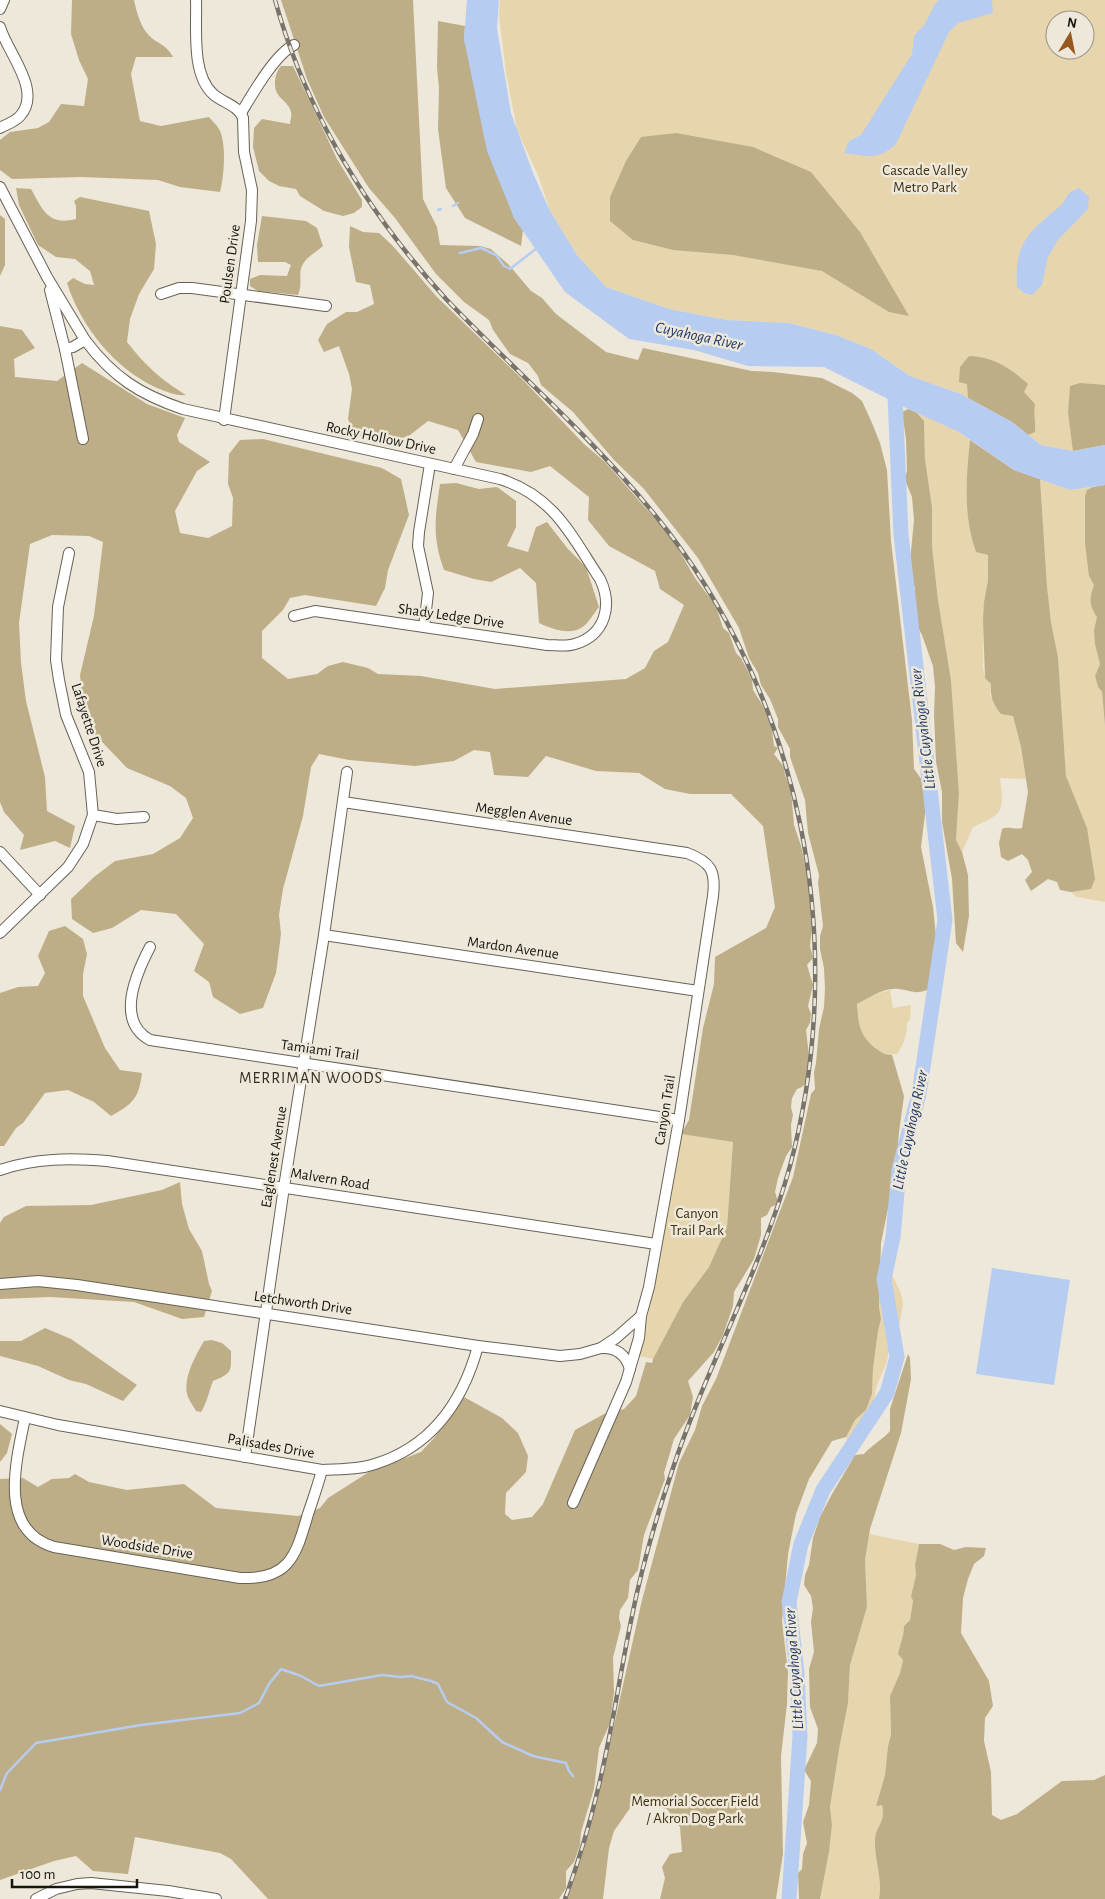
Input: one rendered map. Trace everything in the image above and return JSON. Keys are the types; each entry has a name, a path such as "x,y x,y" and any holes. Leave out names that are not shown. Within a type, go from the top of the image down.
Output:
{"street":[{"path":"0,9 4,0"},
{"path":"196,0 200,74 214,96 236,108 241,113 258,84 278,60 294,45"},
{"path":"0,27 25,78 27,99 21,115 16,120 0,128"},
{"name":"Poulsen Drive","path":"224,420 252,205 250,178 244,152 243,118 241,113"},
{"path":"0,187 47,276 65,349 83,439"},
{"name":"Rocky Hollow Drive","path":"47,276 85,340 101,361 138,390 183,409 224,420 512,483 536,495 553,510 603,586 607,607 599,628"},
{"path":"161,294 179,288 192,288 326,306"},
{"path":"65,349 85,340"},
{"path":"454,470 473,434 478,419"},
{"path":"424,627 428,600 426,580 420,559 419,532 430,464"},
{"name":"Lafayette Drive","path":"0,933 63,873 77,856 83,844 92,815 91,779 66,715 58,680 56,660 58,608 69,553"},
{"name":"Shady Ledge Drive","path":"294,616 316,611 564,646 582,641 599,628"},
{"name":"Eaglenest Avenue","path":"245,1457 347,772"},
{"name":"Megglen Avenue","path":"343,802 687,853 700,858"},
{"path":"92,815 117,819 144,817"},
{"path":"0,852 40,895"},
{"name":"Canyon Trail","path":"573,1503 622,1395 639,1338 641,1316 649,1288 679,1120 715,883 711,870 706,862 700,858"},
{"name":"Mardon Avenue","path":"324,935 698,991"},
{"name":"Tamiami Trail","path":"150,947 136,973 130,1011 131,1021 136,1029 150,1040 679,1120"},
{"name":"Malvern Road","path":"0,1170 20,1164 74,1158 107,1161 656,1244"},
{"name":"Letchworth Drive","path":"0,1284 38,1281 77,1284 478,1346 560,1356 580,1354 601,1348 616,1338 641,1316"},
{"name":"Palisades Drive","path":"0,1411 25,1418 322,1470 354,1469 374,1465 396,1456 421,1441 441,1420 460,1392 471,1373 478,1346"},
{"path":"601,1348 611,1348 621,1354 629,1363 630,1370"},
{"name":"Woodside Drive","path":"25,1418 7,1495 8,1509 14,1523 24,1534 36,1542 54,1547 240,1578 267,1576 284,1567 298,1550 322,1470"},
{"path":"36,1899 56,1889 90,1883 159,1890 216,1899"}],"green space":[{"path":"72,0 134,0 145,30 150,37 167,48 173,57 136,57 131,74 140,121 161,126 209,117 222,135 224,170 220,192 180,187 158,180 81,177 12,179 0,170 0,140 10,132 38,128 49,122 61,104 84,106 88,79 79,60 71,34"},
{"name":"Memorial Soccer Field / Akron Dog Park","path":"281,0 413,0 423,199 437,227 440,245 480,246 491,249 556,314 606,352 638,360 643,348 752,371 822,378 852,393 862,401 880,443 887,470 891,541 912,720 914,769 922,780 927,798 921,847 933,907 936,936 936,966 930,989 917,992 899,989 888,990 877,993 857,1004 862,1033 874,1047 885,1054 892,1055 904,1096 896,1169 881,1243 879,1307 881,1319 873,1369 872,1394 866,1410 855,1420 846,1437 832,1441 809,1479 796,1514 788,1554 782,1621 788,1672 787,1704 781,1756 783,1854 776,1899 660,1899 665,1878 662,1867 670,1854 682,1852 680,1827 667,1809 635,1801 614,1831 609,1848 603,1899 566,1899 600,1788 642,1600 679,1463 695,1430 702,1406 716,1379 793,1177 811,1094 815,1089 814,1072 825,989 824,968 820,949 820,936 823,926 818,883 819,875 808,833 805,800 790,757 790,749 778,727 778,719 770,699 761,685 758,673 749,658 739,628 698,558 644,489 614,460 573,412 541,385 538,376 528,363 510,354 493,330 489,320 464,302 436,274 395,218 369,188 324,117 307,79"},
{"name":"Cascade Valley Metro Park","path":"500,0 1105,0 1105,445 1073,451 1041,445 1012,422 961,394 910,376 871,349 836,335 789,323 727,320 669,309 606,287 577,255 550,211 538,175 517,130 506,73 499,16"},
{"path":"438,21 465,26 464,39 514,218 523,230 521,246 465,218 446,188 438,129"},
{"path":"281,66 293,66 337,159 362,200 362,207 354,213 343,216 324,211 300,196 296,189 279,186 269,181 259,171 253,147 254,128 262,119 290,124 290,109 277,93 275,86 276,76"},
{"path":"676,133 753,147 811,172 860,232 909,316 889,312 822,271 733,255 673,250 633,240 610,221 610,197 626,161 641,137"},
{"path":"16,188 31,189 43,210 48,215 59,220 76,219 74,201 80,197 149,211 156,244 154,269 139,294 130,319 127,342 154,372 186,395 168,392 142,380 127,370 102,345 81,315 67,283 73,278 85,284 94,285 90,271 75,259 56,257 38,245 19,205"},
{"path":"0,215 5,219 5,265 0,276"},
{"path":"262,216 306,221 317,228 323,246 303,263 298,295 258,291 250,286 250,279 260,275 287,276 291,265 285,262 258,262 257,245"},
{"path":"350,226 363,232 379,233 393,246 437,297 523,380 584,444 605,462 672,538 695,578 716,606 723,628 729,633 736,653 741,658 752,679 753,690 763,706 772,730 774,746 778,748 774,754 784,767 791,791 794,825 801,846 810,888 813,919 810,946 813,958 807,965 813,985 808,1006 811,1014 810,1023 806,1030 809,1056 806,1083 797,1089 792,1098 792,1147 786,1156 778,1178 775,1192 778,1201 776,1205 771,1207 767,1215 761,1218 761,1235 754,1259 734,1292 733,1306 723,1335 714,1352 688,1381 693,1397 690,1415 674,1439 664,1473 665,1479 644,1535 638,1570 630,1580 628,1598 620,1610 621,1626 613,1658 614,1692 610,1723 599,1748 594,1789 581,1832 580,1845 574,1862 566,1871 566,1888 559,1899 268,1899 231,1859 220,1853 135,1837 128,1874 93,1871 76,1856 54,1861 0,1880 0,1479 23,1478 38,1487 52,1479 69,1478 75,1474 89,1482 127,1490 184,1484 216,1508 298,1516 320,1508 328,1498 369,1472 421,1452 434,1438 464,1397 502,1418 518,1433 528,1456 526,1472 506,1493 505,1514 512,1520 532,1517 543,1504 575,1430 604,1414 624,1409 636,1396 646,1362 652,1363 683,1302 709,1267 727,1227 733,1142 681,1134 689,1120 703,1028 714,984 715,957 766,928 775,907 763,826 731,794 690,794 665,789 639,773 596,771 546,756 528,777 494,775 490,752 474,750 454,761 415,766 349,760 319,754 311,767 303,816 283,889 279,915 281,934 276,973 263,1008 240,1014 213,997 209,982 194,971 204,944 176,914 141,910 112,928 93,933 72,919 71,899 94,877 115,861 153,854 180,838 193,818 186,798 170,786 127,768 85,724 80,675 94,616 103,542 89,536 52,535 30,544 19,623 21,663 26,701 45,777 47,811 75,826 70,848 55,841 20,850 24,835 4,812 0,802 0,326 22,330 35,348 14,359 15,377 57,381 82,363 147,404 185,418 177,435 179,442 210,462 197,471 175,511 180,533 208,538 232,526 233,498 228,484 229,454 240,440 263,439 382,468 401,479 409,515 388,570 385,588 376,606 305,595 290,598 283,610 262,631 262,658 288,679 317,674 328,666 343,662 368,668 378,674 421,676 495,689 626,679 645,668 654,651 668,642 684,605 660,589 655,571 609,546 588,520 589,497 550,466 531,472 476,462 458,430 428,421 410,435 390,443 355,435 348,419 352,389 339,346 324,352 318,340 327,324 346,312 357,312 374,304 370,285 356,282 349,247"},
{"path":"969,356 1001,364 1028,384 1024,392 1035,404 1035,432 1028,435 1012,422 968,398 967,384 959,382 960,367"},
{"path":"1080,383 1105,385 1105,445 1073,451 1068,413 1070,386"},
{"path":"908,409 916,412 924,421 925,459 932,507 932,546 938,600 951,680 959,793 956,840 962,852 968,875 969,916 963,952 956,943 952,879 942,822 942,792 936,762 933,666 917,626 914,611 915,588 909,572 914,520 912,497 905,480 907,470 906,439 902,412"},
{"path":"916,412 959,432 970,440 967,468 969,525 976,552 988,554 988,580 984,602 983,668 985,677 991,684 990,696 1013,716 1021,747 1026,779 1000,778 1002,798 1000,810 991,818 973,827 962,852 956,840 959,793 951,680 938,600 932,546 932,507 925,459 924,421"},
{"path":"970,440 1014,470 1040,479 1047,586 1051,622 1058,657 1066,776 1087,828 1095,879 1091,889 1071,892 1060,890 1057,882 1048,879 1031,891 1025,880 1032,872 1028,860 1022,854 1008,861 1001,857 999,843 1002,829 1022,828 1028,792 1021,747 1013,716 1001,714 998,710 992,697 991,684 985,678 983,619 988,580 988,555 976,552 969,525 967,511 967,468"},
{"path":"1040,479 1070,490 1093,487 1087,490 1086,551 1094,585 1090,596 1097,617 1094,630 1100,664 1095,676 1098,687 1102,692 1105,726 1105,902 1077,897 1071,892 1091,889 1075,802 1066,776 1058,657 1051,622 1047,586"},
{"path":"456,483 479,489 497,487 516,501 516,527 507,546 528,552 536,527 547,522 568,549 586,567 599,607 584,626 576,630 566,631 539,623 536,583 520,568 491,582 444,570 436,537 438,496 440,484"},
{"path":"1105,485 1105,726 1102,692 1098,687 1095,676 1100,664 1094,630 1097,617 1092,609 1091,601 1094,585 1089,576 1085,543 1085,496 1087,490"},
{"path":"65,926 83,939 87,954 83,974 83,996 105,1048 120,1070 142,1073 139,1089 130,1104 111,1116 94,1102 68,1090 45,1093 23,1123 16,1128 4,1146 0,1146 0,993 18,987 38,986 45,973 38,956 49,931"},
{"path":"890,990 893,1008 911,1005 910,1019 907,1023 902,1047 897,1054 885,1055 870,1043 863,1034 859,1022 857,1003 872,995"},
{"name":"Canyon Trail Park","path":"681,1134 733,1142 727,1227 709,1267 683,1302 653,1359 639,1356 654,1287"},
{"path":"180,1182 182,1204 189,1229 202,1251 212,1291 204,1317 182,1319 134,1302 50,1297 0,1299 0,1223 4,1217 26,1206 91,1205 162,1190"},
{"path":"881,1258 901,1293 903,1303 901,1316 899,1326 891,1341 887,1361 876,1388 874,1406 848,1444 846,1437 855,1420 866,1410 872,1394 873,1369 881,1319 879,1308"},
{"path":"45,1328 71,1339 137,1385 123,1401 86,1384 69,1380 38,1366 0,1356 0,1341 21,1341"},
{"path":"212,1340 222,1343 231,1351 231,1367 224,1376 213,1381 201,1412 196,1411 189,1399 187,1390 188,1376 190,1368 204,1341"},
{"path":"908,1354 910,1358 911,1379 901,1433 870,1529 865,1560 867,1607 850,1665 848,1703 830,1807 832,1825 829,1852 820,1899 799,1899 798,1873 802,1869 803,1854 807,1843 803,1822 809,1805 811,1781 804,1770 817,1743 818,1729 810,1707 809,1669 814,1652 811,1622 813,1608 811,1596 804,1585 805,1575 809,1565 813,1538 820,1517 855,1455 864,1454 890,1431 890,1409"},
{"path":"0,1424 12,1434 7,1453 0,1462"},
{"path":"869,1534 919,1544 915,1565 916,1575 911,1595 913,1601 910,1620 904,1626 898,1654 903,1660 900,1673 890,1696 891,1735 885,1775 876,1806 882,1804 883,1810 875,1839 880,1892 879,1899 820,1899 829,1852 832,1825 830,1807 848,1703 850,1665 867,1607 865,1560"},
{"path":"919,1544 940,1544 954,1550 966,1547 986,1548 984,1556 974,1564 968,1579 963,1598 961,1633 989,1681 993,1706 985,1718 984,1741 991,1772 992,1815 1001,1820 1017,1814 1062,1781 1094,1780 1105,1775 1105,1899 879,1899 880,1884 875,1839 882,1820 883,1811 882,1805 876,1806 885,1775 891,1735 890,1696 900,1673 903,1660 898,1654 904,1626 910,1620 913,1601 911,1596 916,1575 915,1565"}],"water":[{"name":"Cuyahoga River","path":"467,0 499,0 497,28 511,113 533,173 550,211 577,255 606,287 669,309 727,320 789,323 836,335 871,349 910,376 961,394 1012,422 1041,445 1073,451 1105,445 1105,485 1070,490 1014,470 959,432 824,367 748,366 694,350 629,339 565,292 514,218 487,151 464,39"},
{"path":"939,0 992,0 993,13 958,23 949,32 896,144 878,155 866,156 844,153 849,141 861,135 912,54 914,36 924,25"},
{"path":"1079,188 1089,197 1088,209 1058,240 1048,257 1042,285 1032,295 1024,293 1017,287 1018,259 1021,249 1032,231 1063,203 1069,194"},
{"path":"992,1268 1070,1280 1054,1385 976,1374"}],"waterway":[{"path":"453,206 458,203"},
{"path":"460,253 481,248 496,255 504,266 510,269 537,248"},
{"name":"Little Cuyahoga River","path":"789,1899 800,1736 797,1673 789,1602 801,1544 823,1490 887,1393 897,1357 884,1279 893,1237 899,1170 919,1094 945,920 901,535 895,396"},
{"path":"0,1790 7,1773 36,1743 141,1725 240,1713 259,1703 269,1684 281,1669 301,1676 319,1686 382,1675 411,1676 431,1681 438,1684 447,1702 476,1718 502,1742 533,1756 566,1763 573,1776"}],"railway":[{"path":"275,0 288,41 322,121 343,159 391,232 446,299 579,431 631,486 655,515 705,586 747,661 778,741 800,824 812,909 815,995 807,1081 790,1166 764,1243 701,1394 660,1506 636,1597 598,1789 583,1845 565,1899"}],"district":[{"name":"MERRIMAN WOODS","path":"311,1078"}]}
